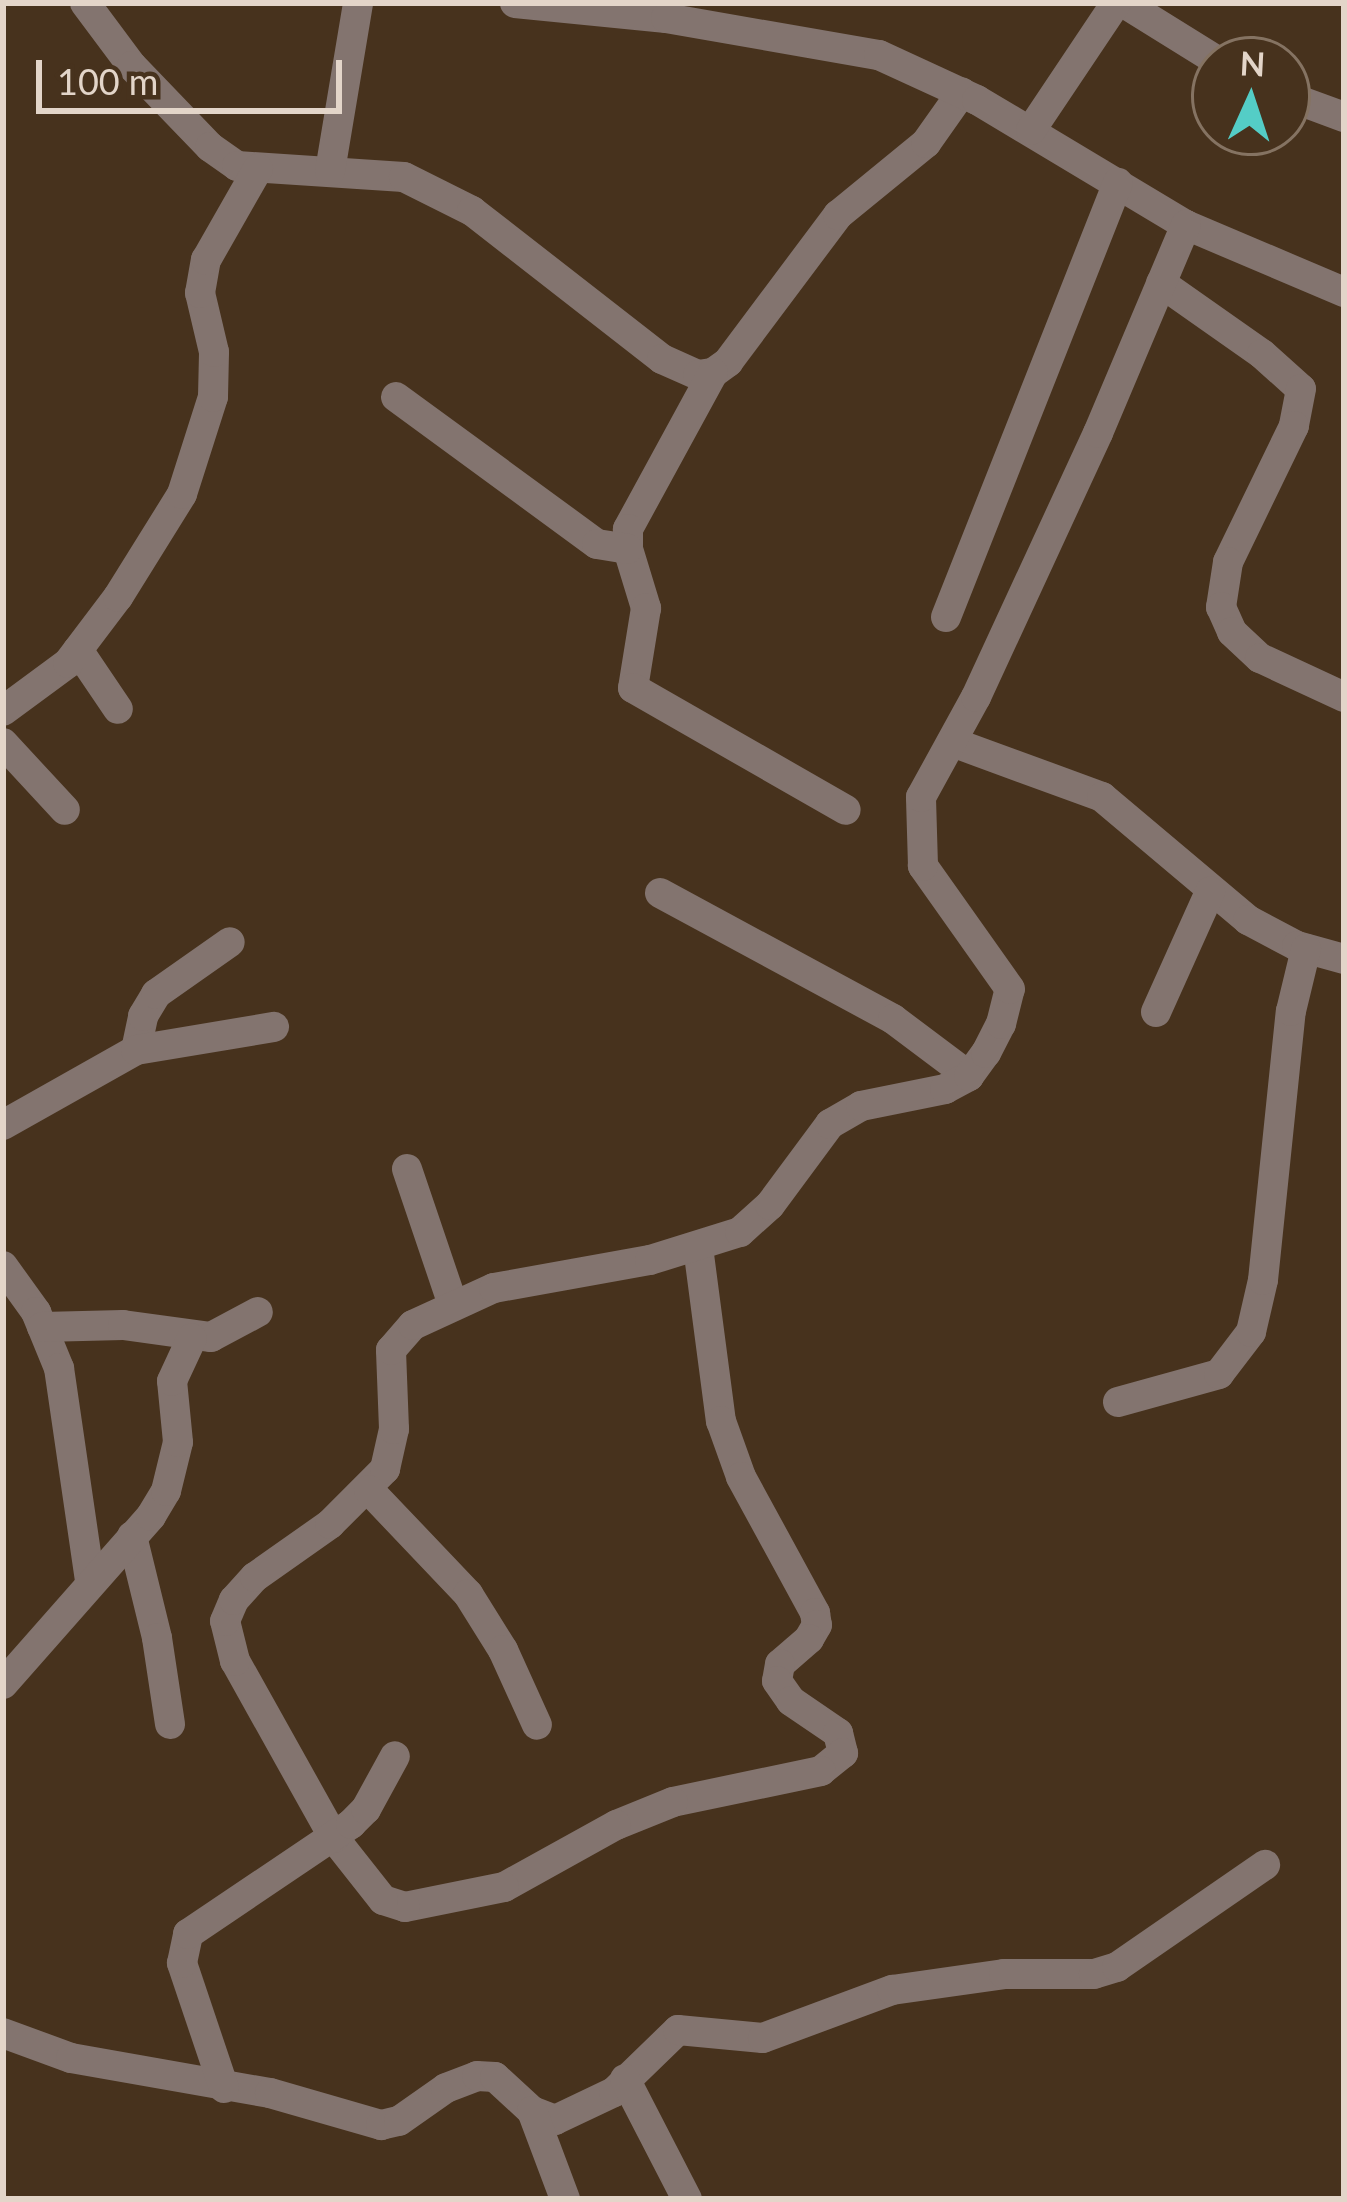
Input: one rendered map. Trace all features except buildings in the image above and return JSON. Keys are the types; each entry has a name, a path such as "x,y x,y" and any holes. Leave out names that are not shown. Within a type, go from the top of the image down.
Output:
{"street":[{"path":"85,3 132,66 210,147 237,166 404,177 472,211 662,359 684,371 713,373"},
{"path":"330,172 358,3"},
{"path":"515,3 823,43 879,55 1031,130 1186,225 1344,292"},
{"path":"1031,130 1120,3 1191,45"},
{"path":"846,810 638,693 632,681 646,594 628,549 628,530 713,373 760,326 838,215 926,142 962,92"},
{"path":"1311,105 1344,117"},
{"path":"3,711 78,650 118,597 182,494 213,397 214,352 200,292 206,260 258,170"},
{"path":"946,617 1118,183"},
{"path":"698,1247 721,1421 741,1477 815,1613 817,1625 809,1640 780,1664 777,1681 790,1701 838,1732 843,1753 821,1771 674,1802 616,1826 532,1875 471,1896 405,1907 383,1900 334,1838 235,1661 225,1621 233,1600 255,1577 369,1490 385,1469 394,1429 391,1350 413,1325 453,1304 548,1275 698,1247 740,1232 770,1205 830,1124 861,1106 945,1089 970,1076 1001,1024 1010,989 922,866 921,797 952,742 1098,433 1186,225"},
{"path":"1161,283 1279,367 1301,389 1294,426 1228,562 1221,608 1232,632 1260,658 1344,698"},
{"path":"396,398 597,544 628,549"},
{"path":"78,650 118,709"},
{"path":"952,742 1102,797 1248,920 1306,950 1344,958"},
{"path":"3,743 65,810"},
{"path":"1156,1012 1210,892"},
{"path":"660,893 893,1019 970,1076"},
{"path":"136,1050 142,1016 156,994 230,942"},
{"path":"1118,1402 1219,1374 1251,1332 1262,1280 1291,1011 1306,950"},
{"path":"3,1125 136,1050 274,1027"},
{"path":"407,1169 453,1304"},
{"path":"3,1266 42,1327 59,1368 90,1582"},
{"path":"42,1327 123,1325 192,1338 233,1329 258,1312"},
{"path":"8,1671 158,1504 175,1465 172,1381 192,1338"},
{"path":"369,1490 467,1594 502,1650 537,1725"},
{"path":"132,1536 158,1638 170,1724"},
{"path":"224,2088 182,1963 188,1934 334,1838 366,1809 395,1756"},
{"path":"3,2033 70,2058 270,2093 381,2125 399,2121 446,2088 478,2076 495,2077 532,2111 555,2120 592,2105 678,2030 763,2038 892,1990 1004,1974 1094,1974 1117,1967 1265,1865"},
{"path":"625,2079 687,2199"},
{"path":"532,2111 565,2199"}]}
